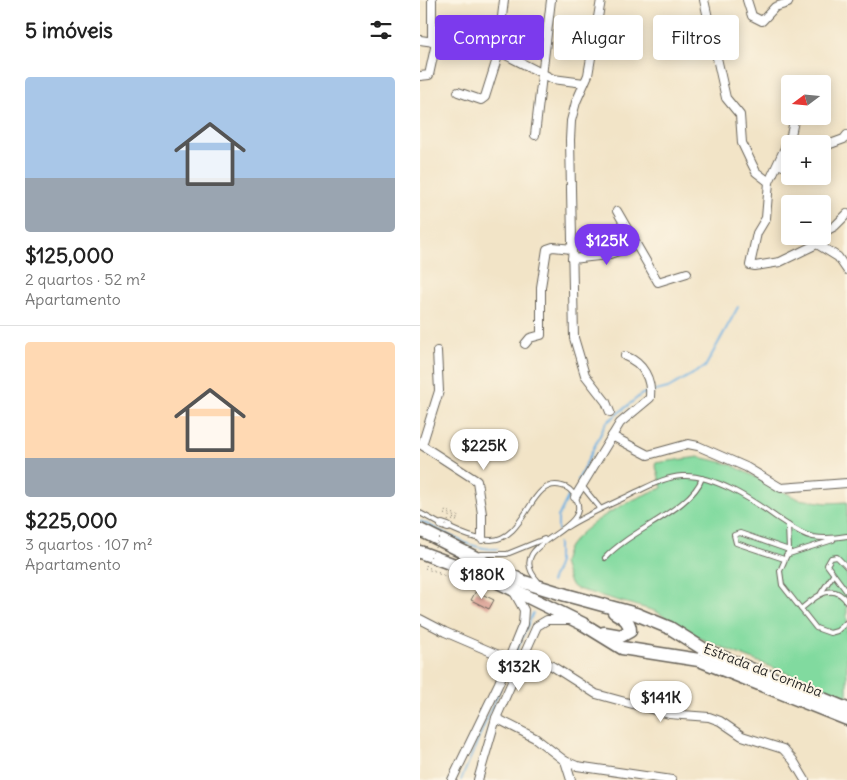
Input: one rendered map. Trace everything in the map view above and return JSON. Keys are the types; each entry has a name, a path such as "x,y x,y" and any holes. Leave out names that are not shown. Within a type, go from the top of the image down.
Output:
{"main road":[{"path":"420,530 512,576 566,596 592,602 626,619 630,624 630,631 618,637 581,623 492,579 420,552"},
{"name":"Estrada da Corimba","path":"592,602 636,614 660,623 706,650 847,709"},
{"name":"Estrada da Corimba","path":"581,623 622,648 699,660 847,719"}],"street":[{"path":"420,76 429,76 434,43 432,0"},
{"path":"502,15 504,0"},
{"path":"535,135 551,0"},
{"path":"601,0 588,75 576,102 570,140 572,259 576,346 585,375 606,402 610,412"},
{"path":"704,0 726,98 740,115 742,143 756,172 769,182"},
{"path":"747,0 752,16 762,21 775,7 788,3 789,0"},
{"path":"420,40 434,43"},
{"path":"458,92 484,99 495,60"},
{"path":"515,60 542,74 559,80 584,83"},
{"path":"793,125 791,135 769,182 766,218 757,233 750,264 755,266 788,259 813,245"},
{"path":"831,144 842,140 847,134"},
{"path":"617,210 658,282 687,273"},
{"path":"831,228 847,214"},
{"path":"819,245 838,257 847,270"},
{"path":"525,344 530,338 542,335 540,300 547,249 553,246 572,249"},
{"path":"572,259 607,255 636,246"},
{"path":"437,352 439,390 421,445 477,481 482,514 482,539"},
{"path":"575,497 583,487 620,423 650,398 651,387 640,364 625,356"},
{"path":"612,436 648,455 682,445 698,446 714,455 746,467 781,488 847,483"},
{"path":"452,780 499,683 523,624 525,614 522,604 511,588"},
{"path":"420,619 508,659"},
{"path":"478,780 496,718 537,626 541,622 554,619 581,623"},
{"path":"525,653 552,666 596,694 668,714 709,717 720,721 742,736 784,749 798,766 805,780"},
{"path":"496,718 535,738 565,761 577,766 672,780"},
{"path":"565,761 571,780"}],"lane":[{"path":"566,596 540,583 530,566 533,552 556,534 600,508 673,477 702,478 748,498 788,525 812,537 840,538"},
{"path":"605,558 617,544 692,497 702,478"},
{"path":"420,513 482,539 492,540 506,536 518,524 538,494 548,486 565,486 575,497 578,506 577,514 567,527"},
{"path":"583,487 600,508"},
{"path":"788,525 789,550 785,557 780,579 782,585 816,628 822,632 830,633 847,623"},
{"path":"789,550 740,532 734,535 736,543 785,557 847,536"},
{"path":"449,544 482,554 507,554 556,534"},
{"path":"847,568 839,559 831,558 828,562 828,567 833,575 847,592"},
{"path":"801,609 820,592 833,575"},
{"path":"820,592 834,591 840,594 847,602"}],"path":[{"path":"426,567 446,524 456,522 458,516 446,510 445,512 457,518 456,520 444,514"},
{"path":"426,567 451,578 450,580 426,567"}],"green space":[{"path":"699,457 730,464 798,499 827,503 847,502 847,697 706,641 655,611 577,589 570,584 563,563 569,547 579,536 600,518 612,511 662,488 655,463"}],"building":[{"path":"476,591 494,600 489,609 471,600"}],"waterway":[{"path":"652,392 668,388 705,367 738,307"},
{"path":"578,480 606,423 642,394 647,393"},
{"path":"558,530 558,517 569,495"},
{"path":"420,521 458,540 477,547 498,549"},
{"path":"551,582 558,565 558,543"},
{"path":"511,663 533,613"},
{"path":"461,780 500,688"}]}
